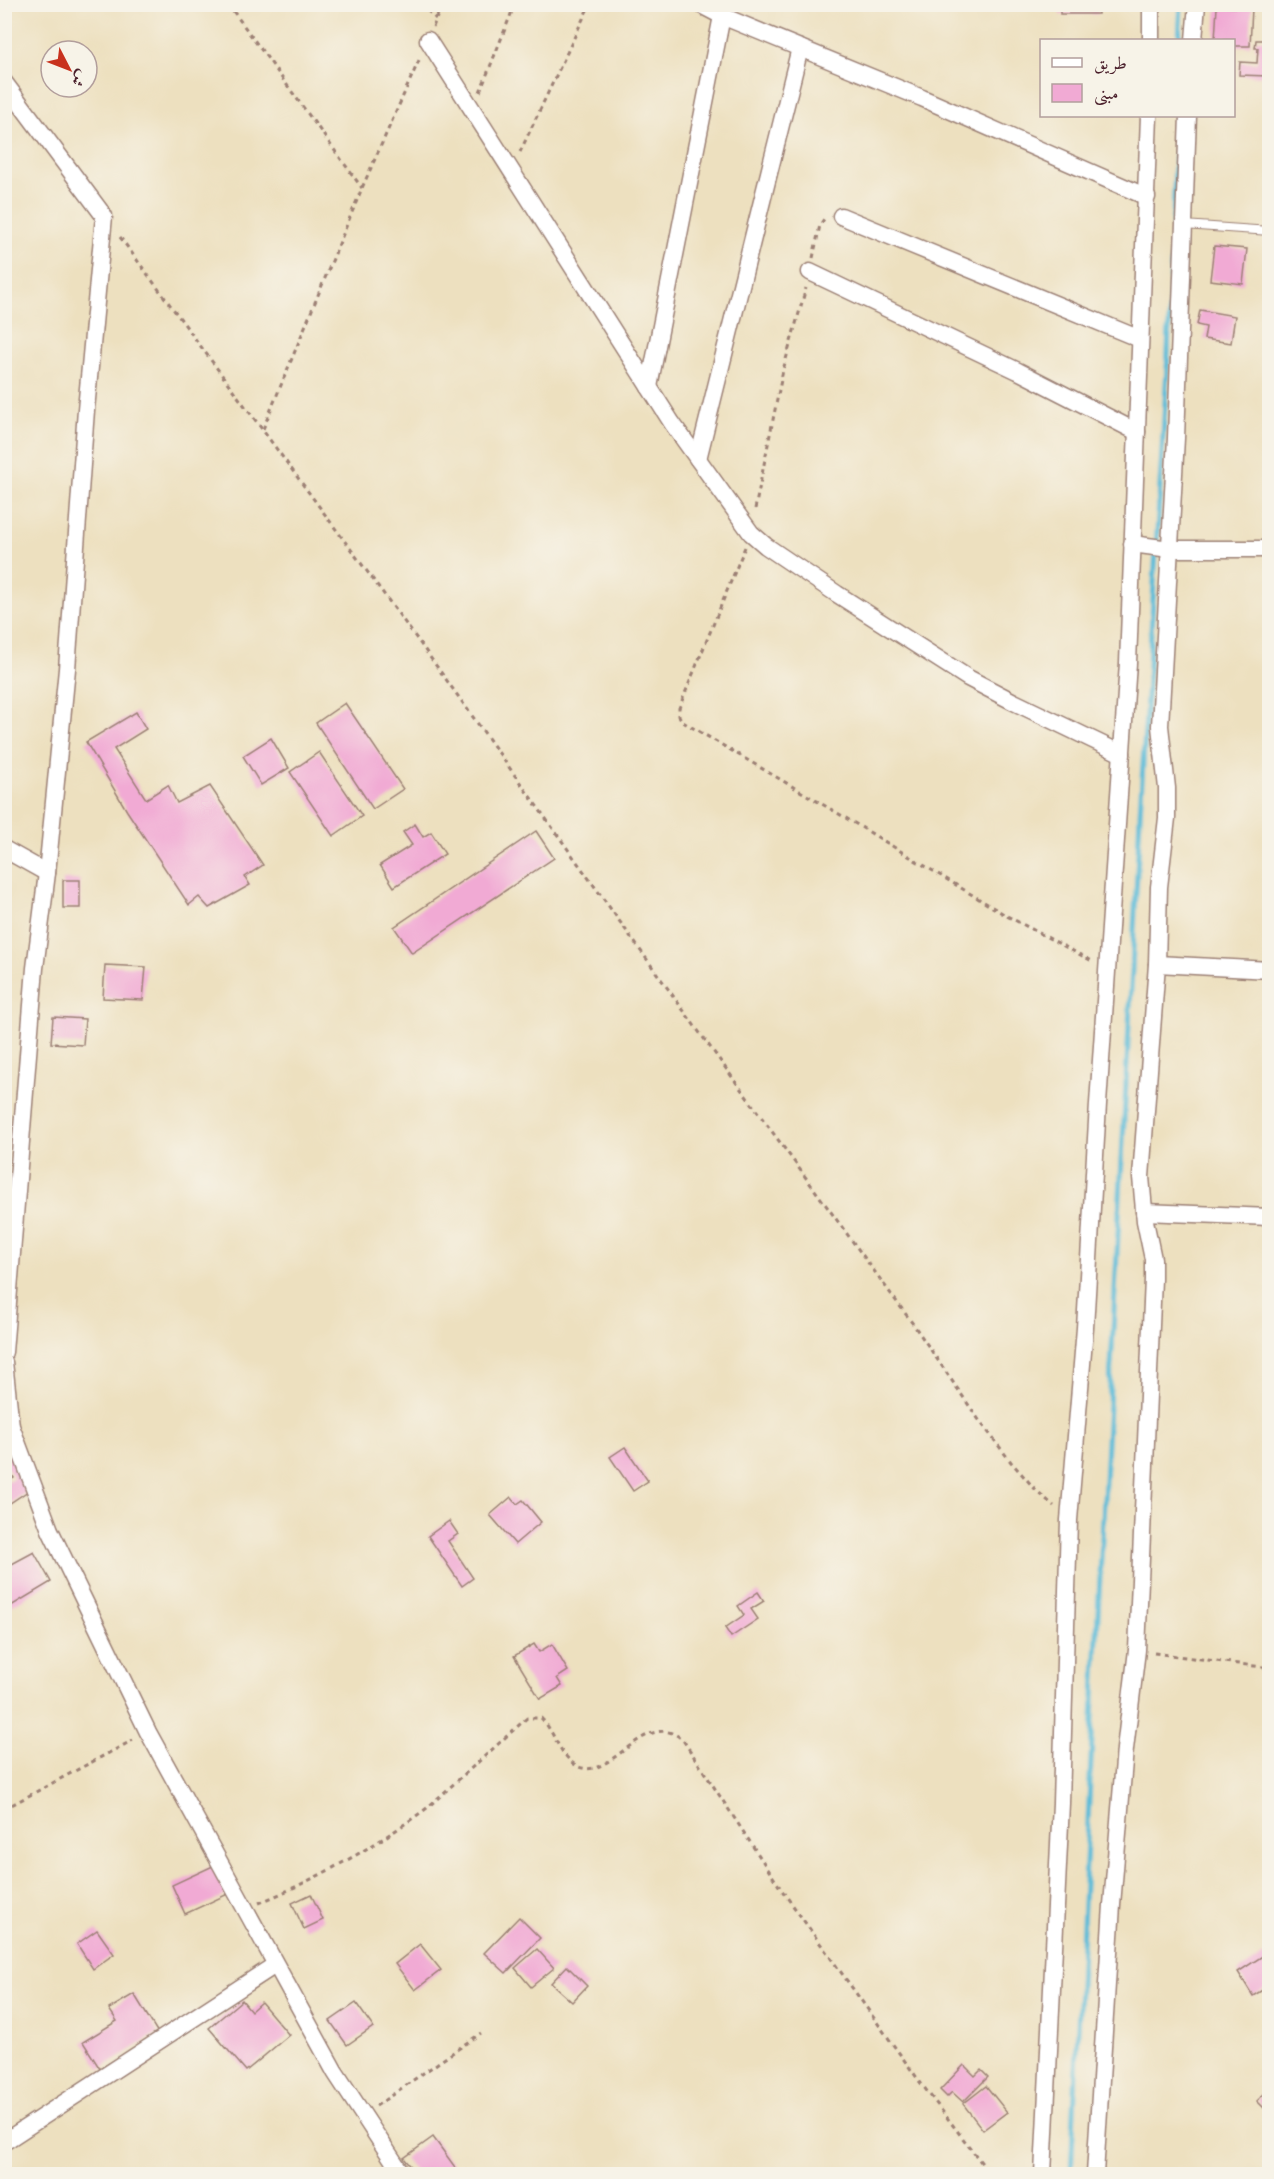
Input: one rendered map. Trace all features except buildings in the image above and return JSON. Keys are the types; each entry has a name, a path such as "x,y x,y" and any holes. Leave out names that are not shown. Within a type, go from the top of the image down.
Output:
{"street":[{"path":"699,4 722,16 922,98 1147,197"},
{"path":"1150,39 1151,4"},
{"path":"1194,39 1197,4"},
{"path":"649,387 722,16"},
{"path":"428,40 649,387 751,533 766,546 837,594 968,678 1122,753"},
{"path":"698,459 800,48"},
{"path":"4,82 104,216 86,410 67,669 48,873 35,968 4,1352"},
{"path":"1043,2175 1061,1803 1069,1520 1085,1328 1107,969 1137,545 1137,432 1149,117"},
{"path":"1095,2175 1112,1905 1125,1749 1137,1650 1153,1279 1153,1258 1144,1212 1141,1177 1157,964 1159,887 1167,818 1167,788 1160,726 1166,549 1188,117"},
{"path":"842,216 1140,339"},
{"path":"810,272 957,341 1137,432"},
{"path":"1137,545 1166,549 1268,549"},
{"path":"4,849 48,873"},
{"path":"1157,964 1269,970"},
{"path":"1144,1212 1269,1217"},
{"path":"4,1362 11,1426 50,1530 148,1732 247,1908 275,1965 335,2072 402,2175"},
{"path":"4,2142 275,1965"}],"lane":[{"path":"1184,225 1269,231"},
{"path":"1268,549 1269,465"}],"path":[{"path":"228,4 362,188"},
{"path":"421,4 436,19"},
{"path":"263,429 362,188 442,4"},
{"path":"473,110 515,4"},
{"path":"511,170 590,4"},
{"path":"842,216 833,214 828,216 820,225 810,272 783,370 751,533 679,708 679,716 683,722 1007,916 1107,969"},
{"path":"104,216 410,629 693,1025 913,1324 979,1420 1036,1490 1069,1520"},
{"path":"1137,1650 1173,1657 1269,1668"},
{"path":"247,1908 343,1864 384,1838 427,1808 528,1718 540,1718 565,1755 575,1765 584,1768 604,1764 644,1737 662,1730 669,1731 683,1740 781,1888 920,2082 990,2175"},
{"path":"4,1809 148,1732"},
{"path":"362,2115 481,2033"}],"waterway":[{"path":"1179,39 1181,4"},
{"path":"1071,2174 1141,797 1168,353 1177,117"}]}
